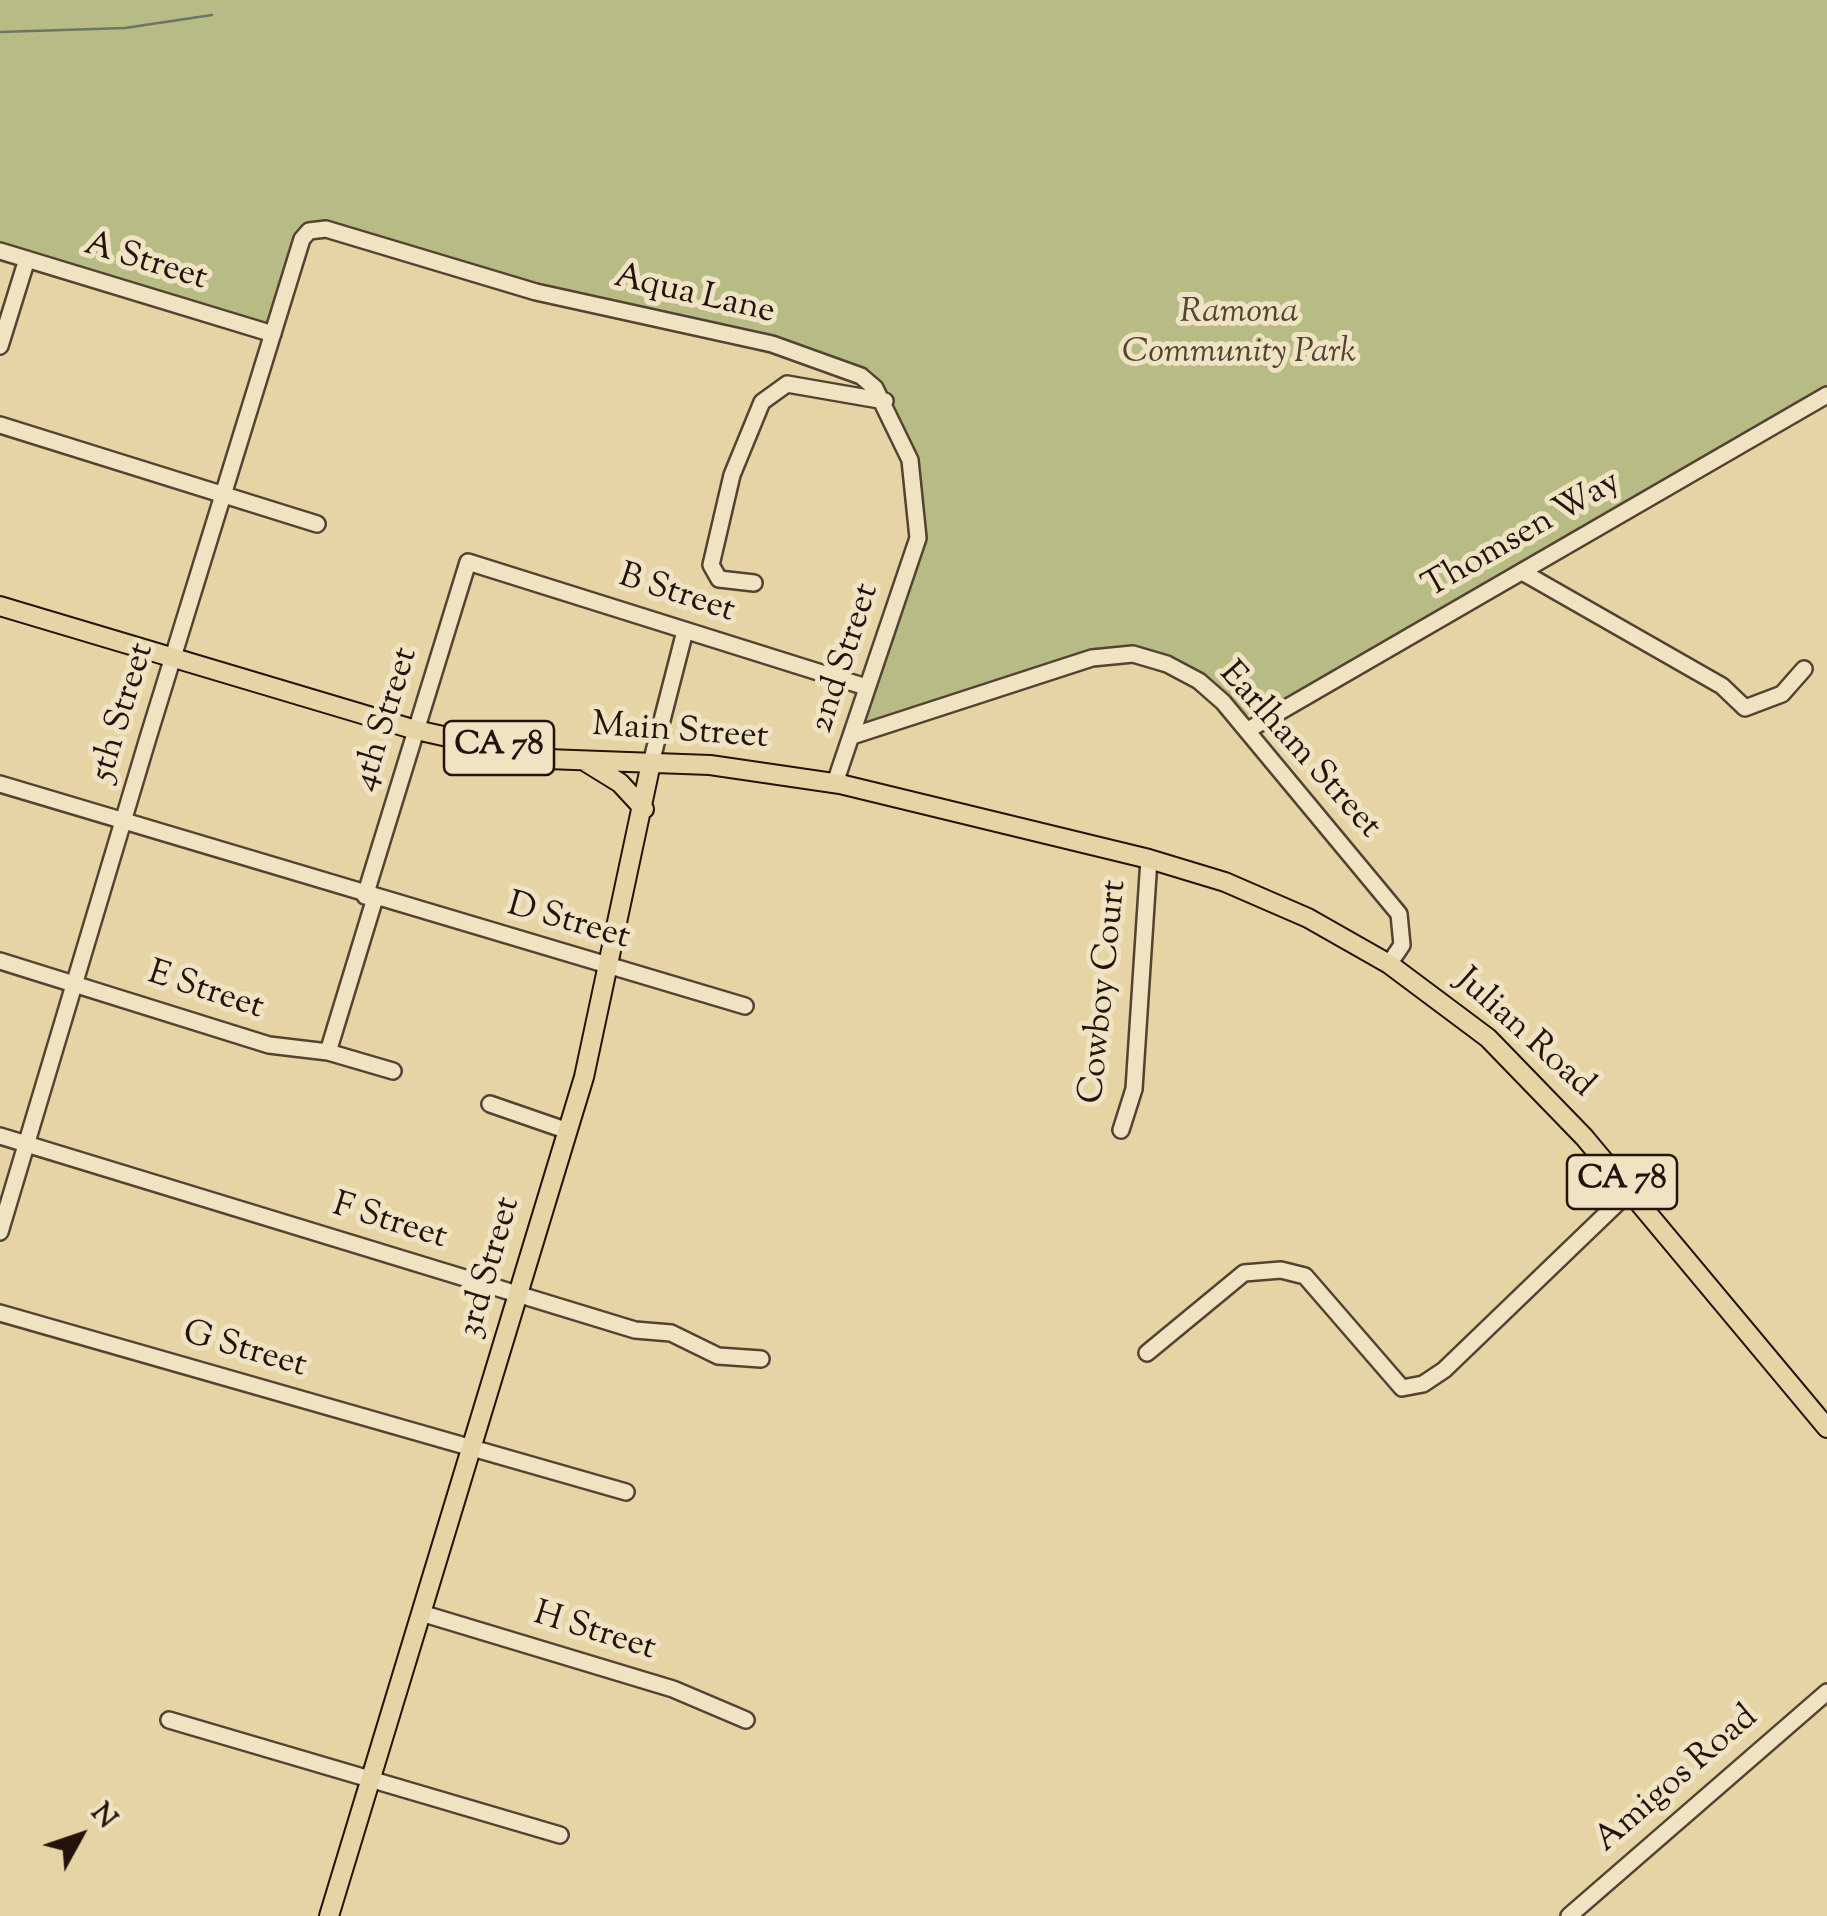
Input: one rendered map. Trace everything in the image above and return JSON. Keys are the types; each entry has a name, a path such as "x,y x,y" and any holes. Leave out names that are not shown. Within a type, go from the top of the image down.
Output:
{"main road":[{"name":"Main Street","path":"0,606 416,730 547,759 710,765 836,782 1069,838"},
{"path":"582,760 620,783 644,809"},
{"name":"3rd Street","path":"329,1916 568,1132 644,809 651,762"},
{"name":"Julian Road","path":"1069,838 1224,882 1308,918 1389,964 1488,1038 1563,1114 1630,1191 1827,1428"}],"street":[{"name":"5th Street","path":"0,1232 302,239 309,230 326,228"},
{"name":"Aqua Lane","path":"326,228 536,292 772,344 861,376 885,401 910,460 918,538 914,554"},
{"name":"A Street","path":"0,251 273,334"},
{"path":"0,346 26,259"},
{"path":"754,583 719,579 711,565 732,475 762,402 787,384 885,401"},
{"name":"Thomsen Way","path":"1248,730 1827,395"},
{"path":"0,425 317,524"},
{"name":"2nd Street","path":"836,782 914,554"},
{"name":"B Street","path":"468,562 866,687"},
{"name":"4th Street","path":"328,1052 416,730 468,562"},
{"path":"1524,573 1722,686 1745,708 1782,694 1804,670"},
{"name":"3rd Street","path":"651,762 685,630"},
{"name":"Earlham Street","path":"852,736 1092,658 1118,654 1167,664 1199,680 1248,730 1399,914 1402,944 1389,964"},
{"name":"D Street","path":"0,784 745,1006"},
{"name":"Cowboy Court","path":"1121,1130 1134,1088 1149,859"},
{"name":"E Street","path":"0,961 269,1045 328,1052 394,1071"},
{"path":"490,1104 568,1132"},
{"name":"F Street","path":"0,1136 634,1330 670,1333 718,1356 761,1359"},
{"path":"1147,1353 1244,1273 1280,1270 1305,1276 1402,1388 1423,1384 1444,1370 1630,1191"},
{"name":"G Street","path":"0,1313 626,1492"},
{"name":"H Street","path":"421,1614 672,1689 746,1720"},
{"name":"Amigos Road","path":"1569,1916 1827,1692"},
{"path":"169,1720 560,1835"}],"green space":[{"name":"Ramona Community Park","path":"0,0 1827,0 1827,387 1256,714 1236,716 1204,684 1125,654 850,743 919,539 913,472 883,398 856,378 313,229 273,334 0,251"}],"waterway":[{"path":"0,32 125,28 212,15"}]}
